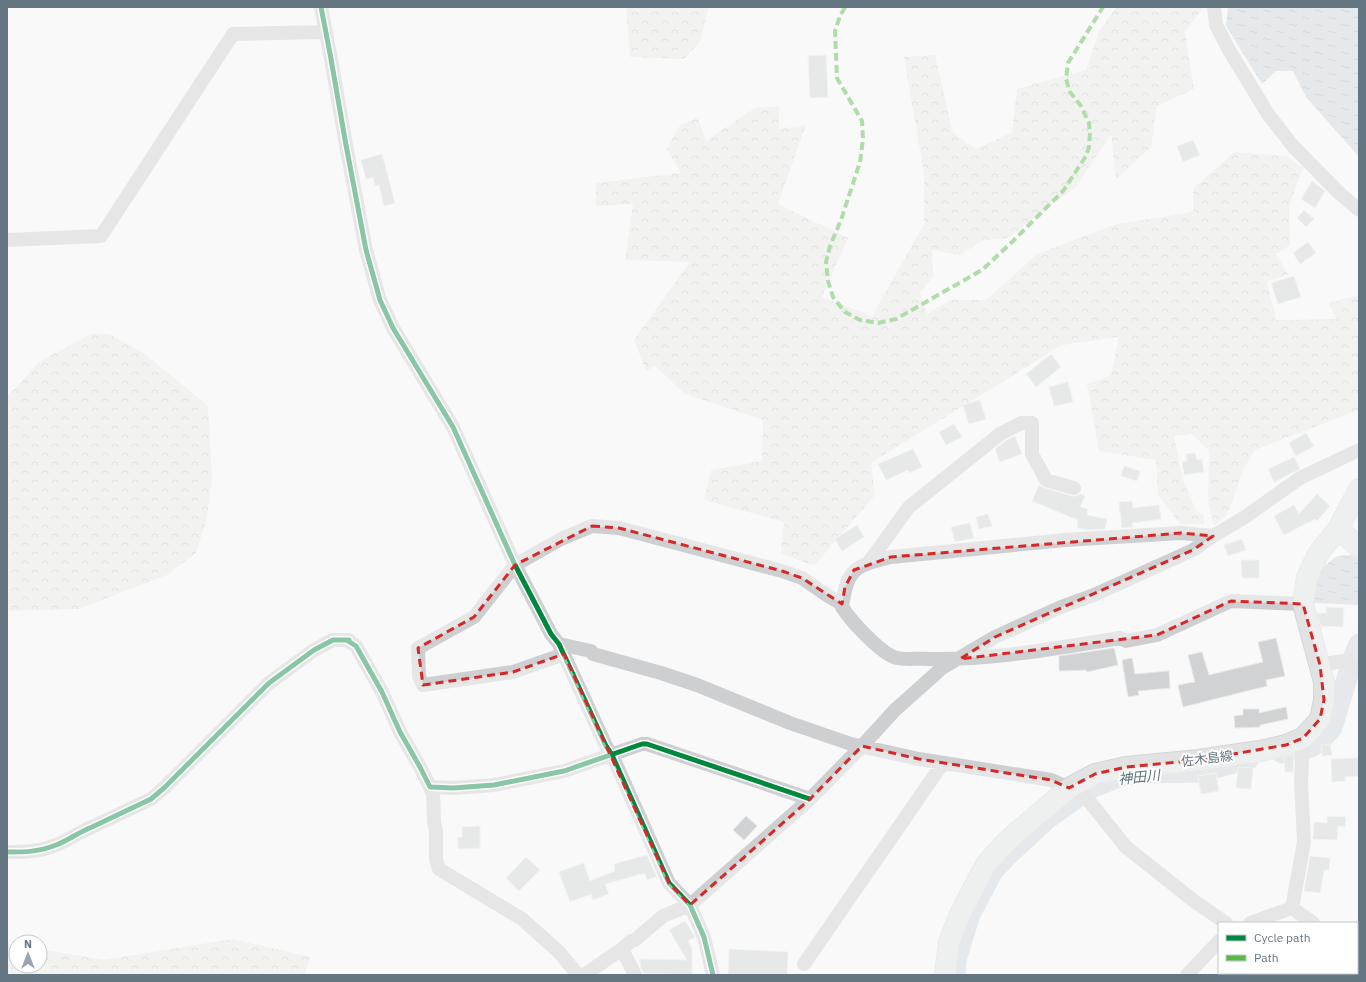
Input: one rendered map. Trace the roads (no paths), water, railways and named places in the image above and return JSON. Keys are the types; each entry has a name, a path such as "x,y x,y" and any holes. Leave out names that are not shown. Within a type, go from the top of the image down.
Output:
{"main road":[{"name":"佐木島線","path":"945,975 949,942 960,914 986,864 1008,840 1069,788 1095,774 1126,767 1198,760 1260,751 1286,745 1303,738 1320,719 1324,700 1324,682 1304,604 1307,577 1318,554 1338,529 1359,489"},
{"path":"1338,529 1357,545"}],"street":[{"path":"321,7 366,250 380,300 393,328 454,427 515,565 551,634 562,649 606,746 612,755 669,884 690,905 704,937 713,975"},
{"path":"1214,7 1216,25 1229,50 1268,114 1292,145 1337,191 1359,210"},
{"path":"7,240 101,236 233,34 326,32"},
{"path":"869,562 909,507 1000,434 1021,423 1032,423 1032,454 1046,480 1074,488"},
{"path":"584,975 631,941 635,940 662,916 690,905 810,799 895,710 942,668 995,637 1061,607 1094,595 1193,550 1245,517 1300,478 1359,450"},
{"path":"842,604 802,578 782,571 619,528 592,526 561,539 515,565 474,617 418,648 419,676 423,685 513,672 562,649 591,651 593,654 661,673 696,685 790,723 851,744 944,763 1051,780 1085,796 1126,847 1194,901 1225,922"},
{"path":"1213,536 1181,533 1065,540 891,557 869,562 854,570 845,588 842,607 847,616 878,647 896,658 956,659 1036,652 1120,638 1126,641 1157,635 1231,601 1304,604"},
{"path":"7,852 36,852 57,845 151,799 164,788 269,683 314,650 333,640 349,640 348,641 356,646 382,692 400,732 420,767 433,794 436,831 436,859 439,869 522,919 559,952 578,975"},
{"path":"1320,665 1343,661 1359,671"},
{"path":"1292,908 1304,842 1301,782 1303,738"},
{"path":"430,787 454,788 494,785 564,771 642,744 647,744 810,799"},
{"path":"804,964 944,763"},
{"path":"1253,922 1292,908"},
{"path":"1292,908 1312,922"},
{"path":"1187,975 1218,942"},
{"path":"622,948 635,975"}],"water":[{"path":"1228,7 1359,7 1359,157 1306,97 1293,71 1276,71 1262,84 1226,26"},
{"path":"1359,543 1359,605 1313,603 1315,584 1323,567 1337,556 1353,555"}],"waterway":[{"name":"神田川","path":"1282,753 1311,747 1320,741 1332,728 1353,658 1359,644"},
{"name":"神田川","path":"955,975 956,960 970,914 993,871 1047,819 1089,789 1121,776 1145,773 1200,772 1249,759"}]}
